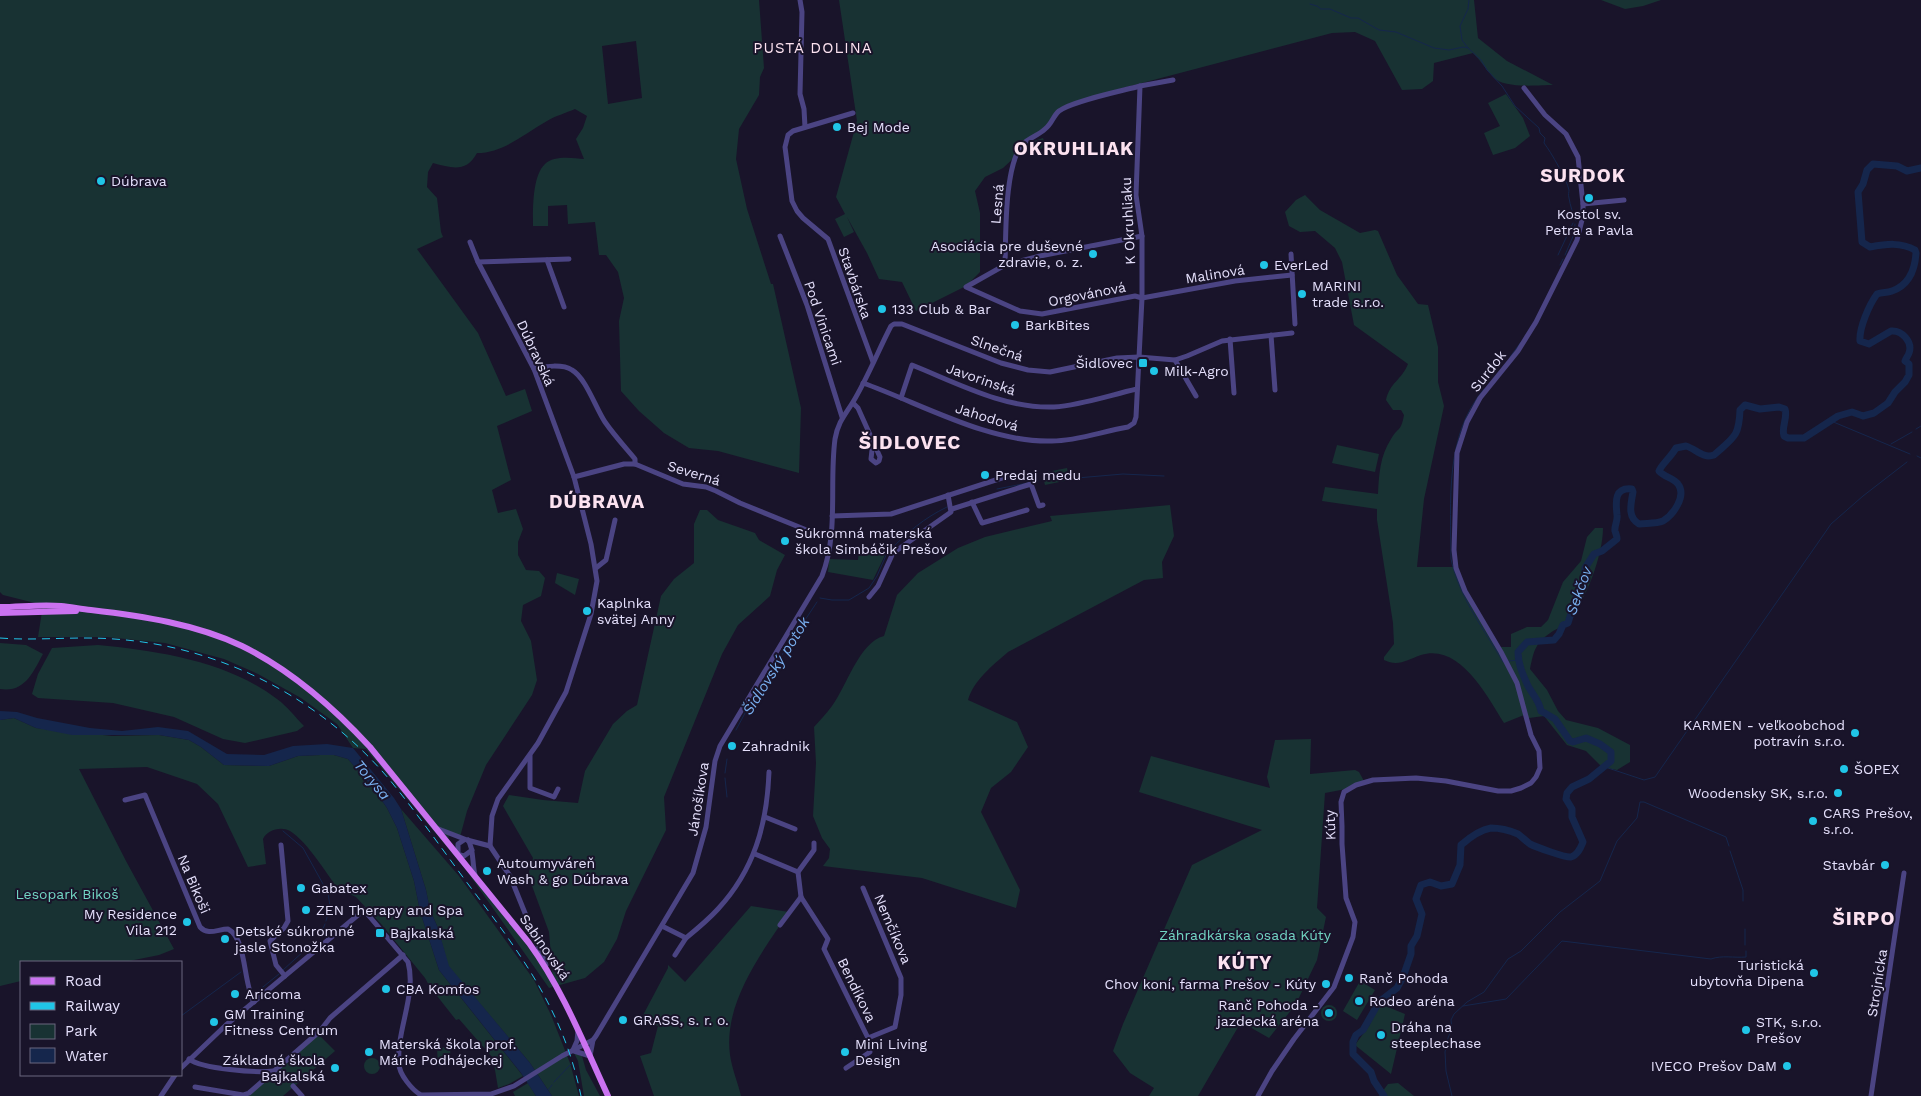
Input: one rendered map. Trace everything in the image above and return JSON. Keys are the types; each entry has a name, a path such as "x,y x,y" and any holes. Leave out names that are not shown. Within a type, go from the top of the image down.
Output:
{"main road":[{"path":"0,607 62,606 92,610"},
{"path":"0,613 92,610"},
{"name":"Sabinovská","path":"92,610 159,620 208,633 240,645 272,663 315,695 361,737 476,876 524,936 548,970 578,1028 608,1096"}],"street":[{"path":"800,0 802,12 800,94 804,109 805,127"},
{"path":"1140,86 1173,80"},
{"name":"K Okruhliaku","path":"1137,389 1142,298 1142,236 1136,195 1140,86"},
{"name":"Lesná","path":"1006,265 1008,195 1013,168 1024,142 1045,130 1056,114 1068,106 1140,86"},
{"name":"Surdok","path":"1517,683 1501,652 1470,602 1456,568 1454,550 1457,453 1464,428 1475,406 1518,350 1542,312 1577,240 1582,222 1583,204 1578,157 1566,134 1545,115 1524,88"},
{"name":"Stavbárska","path":"853,113 793,131 788,135 784,147 792,200 803,218 828,239 872,362"},
{"path":"1583,204 1624,200"},
{"name":"Pod Vinicami","path":"780,236 807,305 842,417"},
{"path":"1006,265 1040,256 1142,236"},
{"name":"Dúbravská","path":"470,242 478,262 534,369 574,477 596,568 597,589 566,692 558,710 530,755 498,799 492,816 490,846"},
{"path":"1291,254 1296,324"},
{"path":"478,262 569,259"},
{"path":"547,260 564,307"},
{"name":"Orgovánová","path":"1006,265 966,287 1020,311 1042,314 1135,296 1142,298"},
{"name":"Malinová","path":"1142,298 1235,282 1292,275"},
{"name":"Slnečná","path":"872,362 891,326 898,323 1001,363 1028,370 1050,372 1117,358 1139,357 1175,360"},
{"path":"1196,396 1175,360 1230,339 1292,333"},
{"path":"1271,335 1275,390"},
{"path":"1230,339 1234,393"},
{"name":"Stavbárska","path":"864,342 876,354"},
{"path":"872,362 853,403 842,417 835,438 832,516 890,514 1008,476"},
{"name":"Javorinská","path":"901,398 912,366 994,398 1034,406 1055,407 1137,389"},
{"path":"534,369 542,367 572,370 579,377 605,422 635,458 635,464 624,464 574,477"},
{"name":"Jahodová","path":"863,383 996,434 1038,441 1055,441 1128,427 1134,424 1137,389"},
{"path":"853,403 858,408 873,441"},
{"name":"Severná","path":"635,464 683,484 716,490 784,522 814,533 831,536"},
{"path":"869,597 878,586 893,553 951,512 952,509 1031,484 1039,506 1044,505"},
{"path":"948,495 952,509"},
{"path":"972,502 982,523 1028,510"},
{"name":"Jánošíkova","path":"590,1056 594,1040 693,873 706,827 715,761 720,746 822,576 827,562 832,516"},
{"path":"596,568 606,560 615,520"},
{"name":"Kúty","path":"1258,1096 1282,1055 1334,987 1354,934 1354,918 1346,898 1340,802 1343,794 1356,785 1382,779 1436,780 1505,791 1516,790 1526,786 1536,776 1541,760 1539,750 1531,735 1517,683"},
{"path":"530,755 530,788 554,797 558,789"},
{"path":"675,955 686,938 718,909 738,882 754,854 764,817 769,772"},
{"name":"Na Bikoši","path":"125,800 145,795 200,927 204,931 209,932 228,930 235,935 243,960 250,995 254,1002"},
{"path":"764,817 795,829"},
{"path":"436,828 467,840 490,846 510,876 548,970"},
{"path":"467,840 463,839 458,844 458,854 464,856 470,853 473,845 477,843"},
{"path":"467,840 472,849 473,867 476,876"},
{"path":"754,854 798,872 814,850 814,843"},
{"path":"280,845 288,921 284,928 270,941 276,965 285,976"},
{"name":"Bendíkova","path":"798,872 801,897 828,939 824,948 868,1038"},
{"name":"Strojnícka","path":"1871,1096 1904,873"},
{"name":"Nemčíkova","path":"863,888 901,978 901,995 895,1027 868,1038"},
{"path":"780,925 801,897"},
{"path":"182,1067 254,1002 364,910 408,962 410,970 399,1066 410,1086 421,1095 491,1094 525,1080 551,1063 594,1040"},
{"path":"662,926 686,938"},
{"path":"195,1088 243,1094 249,1093 320,1031 330,1018 403,956"},
{"path":"573,1051 577,1041 578,1028"},
{"path":"846,1068 870,1052 868,1038"},
{"path":"573,1051 590,1056"},
{"path":"189,1059 194,1063 262,1072 274,1071"},
{"path":"262,1072 263,1080"},
{"path":"161,1096 174,1076"},
{"path":"293,1086 302,1096"}],"green space":[{"path":"0,0 759,0 764,68 760,77 759,95 739,129 736,159 747,209 771,284 773,284 801,408 799,473 718,451 689,448 664,433 639,411 621,391 619,321 624,298 618,272 606,255 599,255 595,222 568,224 567,205 548,206 548,226 533,226 535,185 541,169 553,159 584,159 576,139 583,128 587,116 575,109 550,119 514,142 496,150 477,153 468,164 452,167 433,163 428,172 427,187 437,198 443,237 417,249 478,333 506,396 525,389 532,411 497,426 511,480 492,490 498,513 516,509 523,529 518,542 518,555 526,570 539,571 545,578 541,596 523,605 521,621 531,641 537,680 532,695 486,765 467,811 460,837 449,833 448,843 553,979 549,932 528,875 533,858 503,806 509,795 578,803 585,771 613,724 627,711 637,705 661,596 674,579 694,563 694,524 700,510 707,510 718,520 755,533 759,540 785,555 777,570 770,596 738,625 722,654 664,797 666,830 626,911 617,939 604,962 585,978 549,988 466,870 366,749 353,748 337,724 301,698 258,674 224,659 165,643 106,637 38,637 43,605 3,595 0,592","holes":["636,41 642,98 608,104 602,46"]},
{"path":"839,0 1474,0 1478,38 1507,61 1553,85 1522,86 1498,81 1473,53 1434,63 1433,81 1422,89 1402,90 1375,41 1355,32 1332,33 1123,88 1063,106 1044,129 1023,142 1017,155 1003,168 985,177 975,191 980,213 980,272 966,286 916,311 902,282 879,279 847,217 854,232 844,237 835,219 845,214 836,197 857,121"},
{"path":"1601,0 1661,0 1625,9"},
{"path":"1506,94 1523,118 1530,136 1515,148 1493,155 1484,133 1500,126 1488,103"},
{"path":"1043,138 1046,147 1028,153 1025,144"},
{"path":"1305,195 1320,210 1360,233 1378,231 1397,275 1418,304 1428,305 1438,347 1438,382 1444,406 1424,499 1417,567 1455,567 1500,647 1511,647 1511,634 1527,627 1541,627 1548,620 1563,582 1581,561 1587,537 1595,528 1603,528 1597,564 1581,601 1567,623 1547,635 1539,643 1534,652 1530,669 1547,690 1558,711 1566,720 1598,728 1630,745 1630,762 1617,770 1602,767 1586,751 1567,745 1544,716 1529,718 1524,715 1504,723 1481,686 1471,674 1460,664 1448,657 1435,653 1421,655 1398,663 1384,660 1384,657 1394,644 1393,623 1377,520 1377,509 1322,501 1325,487 1378,494 1384,452 1393,435 1400,427 1404,415 1401,410 1393,410 1386,400 1390,389 1408,364 1354,325 1342,262 1335,248 1315,231 1300,232 1289,226 1285,212 1296,200"},
{"path":"1337,445 1379,454 1375,472 1332,463"},
{"path":"1067,468 1069,480 1045,485 1042,473"},
{"path":"1170,505 1174,536 1162,562 1163,578 1144,580 1008,652 979,680 968,700 1017,722 1028,747 1011,772 991,788 981,812 1020,890 1016,908 922,878 823,866 829,858 830,849 822,838 813,816 816,763 814,727 830,709 860,656 875,640 884,636 897,595 918,573 958,548 985,537 1052,521 1050,516"},
{"path":"859,551 887,551 873,580 828,572 829,559 858,560"},
{"path":"557,573 579,579 575,595 555,583"},
{"path":"0,643 26,645 43,654 32,674 16,688 0,689"},
{"path":"98,645 192,660 237,675 277,699 304,726 297,731 245,743 223,739 174,717 113,703 38,698 32,694 38,674 52,648"},
{"name":"Lesopark Bikoš","path":"14,718 36,728 112,736 159,735 189,740 224,765 269,766 298,756 334,755 348,759 374,789 387,808 397,828 439,970 523,1076 498,1088 493,1058 459,1019 456,1020 382,925 356,897 347,893 342,895 318,860 297,836 283,829 268,833 263,839 266,864 248,867 218,804 197,784 147,767 79,769 174,949 159,955 129,961 20,961 20,981 0,986 0,720"},
{"name":"Záhradkárska osada Kúty","path":"1311,739 1310,774 1355,770 1359,772 1364,781 1346,789 1325,793 1317,908 1326,917 1317,960 1296,1004 1269,1038 1241,1022 1198,1096 1149,1096 1154,1088 1130,1073 1113,1051 1123,1024 1192,865 1262,830 1139,792 1151,756 1270,788 1267,777 1275,740"},
{"path":"401,809 459,876 534,980 551,1015 570,1063 579,1096 552,1096 530,1063 448,966"},
{"path":"751,906 789,912 767,944 747,979 738,997 732,1016 729,1036 730,1055 741,1096 654,1096 640,1056 651,1053 658,1026 641,1019 668,965 685,982"},
{"name":"Rodeo aréna","path":"1360,981 1375,990 1357,1020 1343,1011"},
{"name":"Dráha na steeplechase","path":"1380,1004 1405,1014 1391,1074 1355,1045 1369,1026"},
{"name":"Ranč Pohoda - jazdecká aréna","path":"1329,1005 1335,1007 1337,1013 1335,1019 1329,1021 1323,1019 1321,1013 1323,1007"},
{"path":"317,1033 335,1051 283,1096 245,1096"},
{"path":"450,1047 451,1065 438,1066 437,1048"},
{"path":"574,1053 582,1056 586,1070 600,1096 584,1096 578,1061"},
{"path":"372,1058 380,1066 372,1074 364,1066"},
{"path":"528,1083 536,1096 515,1096 513,1092"},
{"path":"1398,1083 1414,1096 1379,1096 1388,1084"}],"water":[{"name":"Torysa","path":"0,711 17,712 37,718 90,728 122,731 158,727 188,731 227,754 264,755 293,746 327,744 353,748 401,809 426,890 430,910 438,928 449,966 530,1063 552,1096 536,1096 521,1073 439,970 397,828 387,808 374,789 348,759 334,755 298,756 269,766 224,765 189,740 159,735 72,735 36,728 14,718 0,720"}],"waterway":[{"path":"1469,0 1468,9 1460,26 1462,40 1502,86 1515,106 1539,128 1540,133 1545,138 1544,143 1568,185 1570,204 1576,221"},
{"path":"1310,4 1321,9 1330,9 1351,18 1358,18 1379,30 1396,32 1434,48 1449,50 1463,47 1468,48"},
{"name":"Sekčov","path":"1384,1096 1374,1081 1371,1072 1353,1054 1353,1042 1356,1035 1363,1030 1379,1002 1397,988 1403,977 1411,954 1411,946 1417,936 1422,914 1416,899 1421,885 1430,882 1441,886 1452,884 1460,865 1461,845 1478,832 1491,828 1518,834 1530,844 1551,852 1568,857 1576,855 1583,842 1572,817 1572,809 1566,799 1567,793 1572,787 1589,779 1611,761 1611,752 1600,744 1586,738 1573,742 1570,741 1555,719 1541,711 1523,674 1518,652 1527,642 1554,640 1563,625 1568,623 1579,588 1584,580 1585,568 1594,554 1602,551 1617,539 1615,529 1617,517 1616,501 1619,493 1626,489 1632,489 1631,514 1639,524 1663,521 1675,510 1681,494 1678,484 1659,471 1676,448 1686,446 1706,456 1714,455 1734,436 1737,431 1740,410 1745,405 1760,409 1779,407 1785,409 1784,436 1788,438 1804,438 1838,416 1852,412 1863,416 1874,413 1888,403 1909,375 1909,364 1905,361 1910,349 1908,341 1899,332 1891,331 1869,344 1860,341 1861,330 1868,310 1877,294 1892,291 1907,281 1914,265 1916,253 1910,247 1899,245 1870,247 1862,242 1858,192 1863,184 1867,170 1873,164 1897,166 1907,171 1921,168"},
{"path":"1558,255 1573,223"},
{"path":"1565,255 1574,234 1575,224"},
{"path":"1560,265 1563,259"},
{"path":"1510,357 1521,342"},
{"path":"1484,389 1471,407 1462,427 1456,448 1451,492 1451,559 1466,600 1503,662"},
{"path":"1831,421 1910,454"},
{"path":"1916,429 1921,426"},
{"path":"1891,444 1912,432"},
{"path":"1917,456 1921,458"},
{"path":"1605,767 1644,780 1655,777 1831,524 1907,462"},
{"name":"Šidlovský potok","path":"1077,478 1123,474 1164,476"},
{"name":"Šidlovský potok","path":"997,489 1038,481"},
{"name":"Šidlovský potok","path":"890,550 917,526 947,507"},
{"name":"Šidlovský potok","path":"820,598 849,600 869,588 877,576 887,553"},
{"name":"Šidlovský potok","path":"736,730 752,700 817,602"},
{"path":"1509,661 1518,660"},
{"name":"Šidlovský potok","path":"725,773 727,759"},
{"name":"Šidlovský potok","path":"725,778 727,797"},
{"path":"1452,1096 1446,1071 1445,1052 1452,1028 1451,1020 1454,1014 1467,1002 1484,992 1508,959 1521,951 1560,912 1600,881 1617,841 1637,818 1640,802 1644,802 1726,837 1729,846"},
{"path":"283,831 303,848 328,893 330,906 326,921"},
{"path":"1730,851 1743,890 1743,901"},
{"path":"322,931 325,924"},
{"path":"1745,929 1745,945"},
{"path":"283,970 315,941"},
{"path":"1463,1006 1506,999 1562,941 1711,959 1746,957 1746,951"},
{"path":"182,1015 241,972"},
{"path":"253,995 279,974"},
{"name":"Šidlovský potok","path":"554,1082 571,1064"},
{"name":"Šidlovský potok","path":"548,1090 552,1085"}],"railway":[{"path":"0,638 114,639 192,652 229,665 265,681 300,701 332,724 362,750 389,779 428,829 520,956 536,981 563,1035 581,1096"}],"place":[{"name":"Bej Mode","path":"837,127"},
{"name":"Dúbrava","path":"101,181"},
{"name":"Kostol sv. Petra a Pavla","path":"1589,198"},
{"name":"Asociácia pre duševné zdravie, o. z.","path":"1093,254"},
{"name":"EverLed","path":"1264,265"},
{"name":"MARINI trade s.r.o.","path":"1302,294"},
{"name":"133 Club & Bar","path":"882,309"},
{"name":"BarkBites","path":"1015,325"},
{"name":"Šidlovec","path":"1143,363"},
{"name":"Milk-Agro","path":"1154,371"},
{"name":"Predaj medu","path":"985,475"},
{"name":"Súkromná materská škola Simbáčik Prešov","path":"785,541"},
{"name":"Kaplnka svätej Anny","path":"587,611"},
{"name":"KARMEN - veľkoobchod potravín s.r.o.","path":"1855,733"},
{"name":"Zahradnik","path":"732,746"},
{"name":"ŠOPEX","path":"1844,769"},
{"name":"Woodensky SK, s.r.o.","path":"1838,793"},
{"name":"CARS Prešov, s.r.o.","path":"1813,821"},
{"name":"Stavbár","path":"1885,865"},
{"name":"Autoumyváreň Wash & go Dúbrava","path":"487,871"},
{"name":"Gabatex","path":"301,888"},
{"name":"ZEN Therapy and Spa","path":"306,910"},
{"name":"My Residence Vila 212","path":"187,922"},
{"name":"Bajkalská","path":"380,933"},
{"name":"Detské súkromné jasle Stonožka","path":"225,939"},
{"name":"Turistická ubytovňa Dipena","path":"1814,973"},
{"name":"Ranč Pohoda","path":"1349,978"},
{"name":"Chov koní, farma Prešov - Kúty","path":"1326,984"},
{"name":"CBA Komfos","path":"386,989"},
{"name":"Aricoma","path":"235,994"},
{"name":"Rodeo aréna","path":"1359,1001"},
{"name":"Ranč Pohoda - jazdecká aréna","path":"1329,1013"},
{"name":"GRASS, s. r. o.","path":"623,1020"},
{"name":"GM Training Fitness Centrum","path":"214,1022"},
{"name":"STK, s.r.o. Prešov","path":"1746,1030"},
{"name":"Dráha na steeplechase","path":"1381,1035"},
{"name":"Materská škola prof. Márie Podhájeckej","path":"369,1052"},
{"name":"Mini Living Design","path":"845,1052"},
{"name":"IVECO Prešov DaM","path":"1787,1066"},
{"name":"Základná škola Bajkalská","path":"335,1068"}],"district":[{"name":"PUSTÁ DOLINA","path":"813,48"},
{"name":"OKRUHLIAK","path":"1074,148"},
{"name":"SURDOK","path":"1583,175"},
{"name":"ŠIDLOVEC","path":"910,442"},
{"name":"DÚBRAVA","path":"597,501"},
{"name":"ŠIRPO","path":"1864,918"},
{"name":"KÚTY","path":"1245,962"}]}
